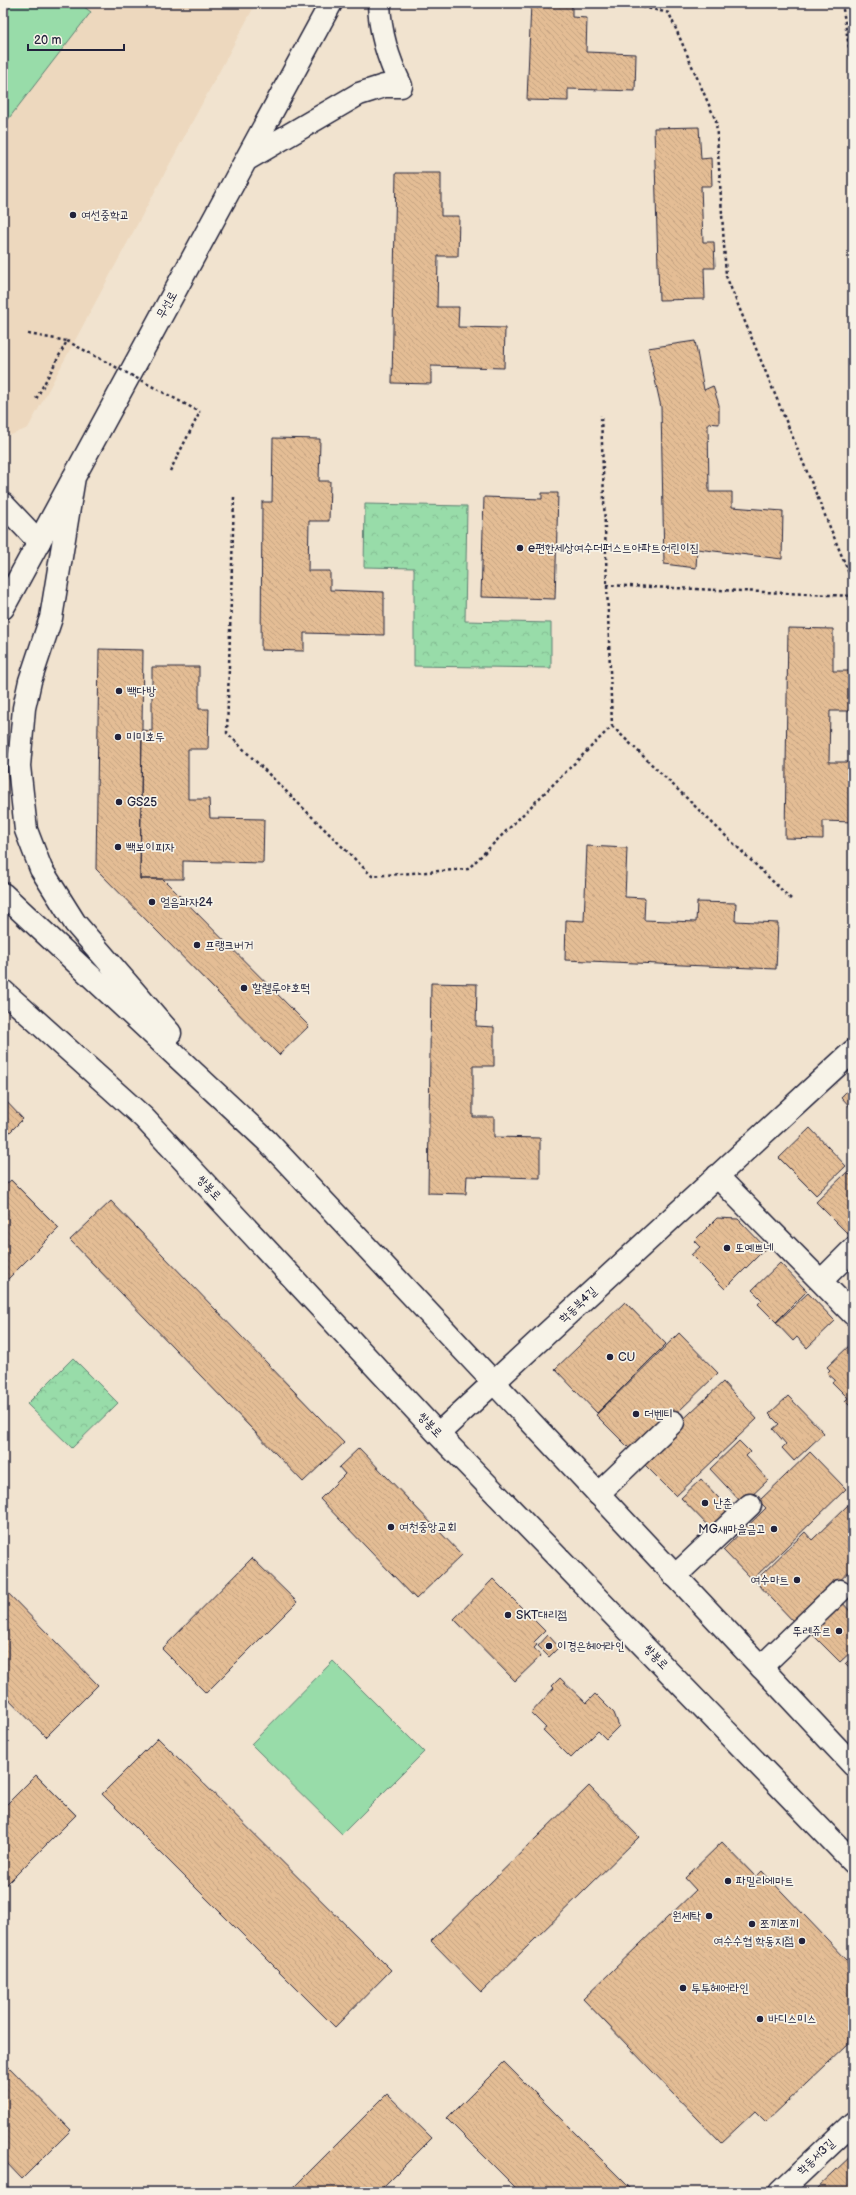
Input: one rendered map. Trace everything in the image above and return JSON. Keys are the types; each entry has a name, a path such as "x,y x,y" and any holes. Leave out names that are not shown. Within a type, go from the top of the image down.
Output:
{"street":[{"name":"무선로","path":"3,608 331,3"},
{"path":"246,160 359,94 384,86 401,86 386,52 381,34 379,3"},
{"path":"74,477 51,618 30,681 24,715 19,766 26,830 41,869 75,923 134,993 267,1141 853,1764"},
{"path":"3,504 39,542"},
{"path":"3,894 267,1141"},
{"name":"쌍봉로","path":"3,991 144,1118 438,1434 853,1862"},
{"name":"학동북4길","path":"438,1434 853,1051"},
{"path":"717,1176 853,1314"},
{"path":"821,1281 853,1249"},
{"path":"598,1494 673,1422"},
{"path":"675,1576 750,1505"},
{"path":"761,1667 840,1591"},
{"name":"학동서3길","path":"780,2192 853,2123"}],"path":[{"path":"624,3 669,13 716,122 726,276 853,583"},
{"path":"842,3 853,73"},
{"path":"28,334 67,341 200,412 170,471"},
{"path":"35,400 67,341"},
{"path":"601,414 612,726 791,899"},
{"path":"234,497 227,733 372,876 468,869 612,726"},
{"path":"606,585 853,596"}],"shaded area":[{"name":"여선중학교","path":"3,3 256,3 28,428 11,435 3,432"}],"green space":[{"path":"3,3 79,3 91,12 3,126"},
{"path":"365,504 467,506 465,621 551,623 551,668 414,666 414,568 364,567"},
{"path":"73,1358 118,1403 72,1448 27,1404"},
{"path":"333,1661 424,1752 342,1834 251,1744"}],"building":[{"path":"531,3 572,3 572,17 587,18 586,52 636,54 635,91 568,89 568,101 527,100"},
{"path":"699,127 701,159 711,158 712,186 701,186 703,242 714,242 715,268 704,268 705,299 659,300 654,128"},
{"path":"396,173 441,173 441,216 459,216 458,256 438,256 437,307 459,307 458,327 505,328 504,368 431,366 431,384 392,383"},
{"path":"695,341 704,390 713,386 719,405 719,424 708,423 709,492 732,492 732,507 783,511 782,559 697,549 696,568 664,564 661,407 648,348"},
{"path":"273,438 320,439 319,481 330,481 329,521 309,521 308,571 330,571 330,590 384,592 384,635 304,633 304,651 261,650 262,502 272,502"},
{"name":"e편한세상여수더퍼스트아파트어린이집","path":"542,493 558,493 555,599 481,597 484,497 542,499"},
{"path":"788,628 833,629 833,671 851,671 850,711 830,711 829,762 851,762 853,822 823,821 823,839 785,838"},
{"path":"99,649 143,650 140,879 163,879 309,1026 279,1055 96,869"},
{"path":"152,667 199,667 199,709 209,709 208,749 188,749 188,799 209,799 210,818 264,819 263,863 183,861 183,879 140,879 142,730 152,731"},
{"path":"587,846 627,848 625,897 645,898 644,920 696,922 697,902 736,903 735,921 778,923 776,969 565,960 566,920 584,921"},
{"path":"431,983 477,984 476,1026 494,1027 494,1066 473,1066 473,1117 494,1117 494,1137 540,1138 540,1178 467,1176 466,1194 428,1193"},
{"path":"853,1085 853,1110 841,1097"},
{"path":"3,1098 23,1119 3,1139"},
{"path":"810,1128 846,1166 816,1195 779,1158"},
{"path":"847,1172 853,1178 853,1239 816,1202"},
{"path":"11,1180 59,1228 3,1284 3,1187"},
{"path":"111,1201 344,1443 303,1482 70,1240"},
{"path":"717,1218 738,1219 766,1248 725,1289 691,1255 700,1247 694,1241"},
{"path":"780,1263 807,1291 776,1322 758,1304 762,1300 752,1290"},
{"path":"808,1293 835,1321 807,1348 797,1337 793,1341 776,1323"},
{"path":"625,1302 666,1344 597,1413 555,1369"},
{"path":"679,1333 718,1373 635,1454 596,1415"},
{"path":"853,1342 853,1409 845,1401 848,1398 832,1382 835,1380 827,1373 830,1370 827,1367"},
{"path":"723,1382 757,1419 676,1496 640,1460"},
{"path":"788,1396 824,1433 794,1461 782,1448 786,1444 773,1429 779,1424 769,1414"},
{"path":"739,1441 750,1452 746,1456 768,1480 743,1504 710,1469"},
{"name":"여천중앙교회","path":"359,1448 462,1555 416,1599 320,1499 345,1474 339,1467"},
{"name":"MG새마을금고","path":"810,1452 846,1489 752,1580 723,1550 766,1508 759,1501"},
{"path":"701,1479 731,1511 712,1530 681,1498"},
{"path":"849,1504 853,1508 853,1568 795,1623 755,1581 805,1532 812,1540"},
{"path":"252,1558 297,1602 206,1693 162,1649"},
{"path":"493,1579 545,1631 534,1642 537,1645 534,1648 541,1656 515,1681 454,1619"},
{"path":"3,1588 98,1685 46,1737 3,1693"},
{"path":"840,1600 853,1614 853,1650 840,1662 808,1630"},
{"path":"548,1635 559,1647 549,1657 538,1646"},
{"path":"853,1656 853,1672 845,1664"},
{"path":"560,1678 586,1703 595,1694 614,1713 619,1726 606,1739 598,1731 571,1758 543,1730 546,1728 531,1713 554,1688 552,1686"},
{"path":"158,1738 391,1970 335,2027 102,1794"},
{"path":"36,1775 76,1815 3,1888 3,1808"},
{"path":"589,1786 639,1837 481,1992 431,1941"},
{"path":"722,1842 756,1877 762,1871 847,1960 848,1971 853,1973 853,2013 849,2013 848,2044 766,2122 755,2111 721,2143 583,1999 696,1890 685,1878"},
{"path":"3,2061 71,2130 22,2179 3,2159"},
{"path":"504,2062 634,2192 520,2192 447,2119"},
{"path":"387,2094 432,2138 378,2192 289,2192"},
{"path":"853,2154 853,2192 815,2192 816,2189"}],"place":[{"name":"여선중학교","path":"73,215"},
{"name":"e편한세상여수더퍼스트아파트어린이집","path":"520,548"},
{"name":"빽다방","path":"119,691"},
{"name":"미미호두","path":"118,737"},
{"name":"GS25","path":"119,802"},
{"name":"빽보이피자","path":"118,847"},
{"name":"얼음과자24","path":"152,902"},
{"name":"프랭크버거","path":"197,945"},
{"name":"할렐루야호떡","path":"244,988"},
{"name":"또예쁘네","path":"727,1248"},
{"name":"CU","path":"610,1357"},
{"name":"더벤티","path":"636,1414"},
{"name":"난춘","path":"705,1503"},
{"name":"여천중앙교회","path":"391,1527"},
{"name":"MG새마을금고","path":"774,1529"},
{"name":"여수마트","path":"797,1580"},
{"name":"SKT대리점","path":"508,1615"},
{"name":"뚜레쥬르","path":"839,1631"},
{"name":"이경은헤어라인","path":"549,1646"},
{"name":"파밀리에마트","path":"728,1881"},
{"name":"원세탁","path":"709,1916"},
{"name":"쪼끼쪼끼","path":"752,1924"},
{"name":"여수수협 학동지점","path":"802,1941"},
{"name":"투투헤어라인","path":"683,1988"},
{"name":"바디스미스","path":"760,2019"}]}
